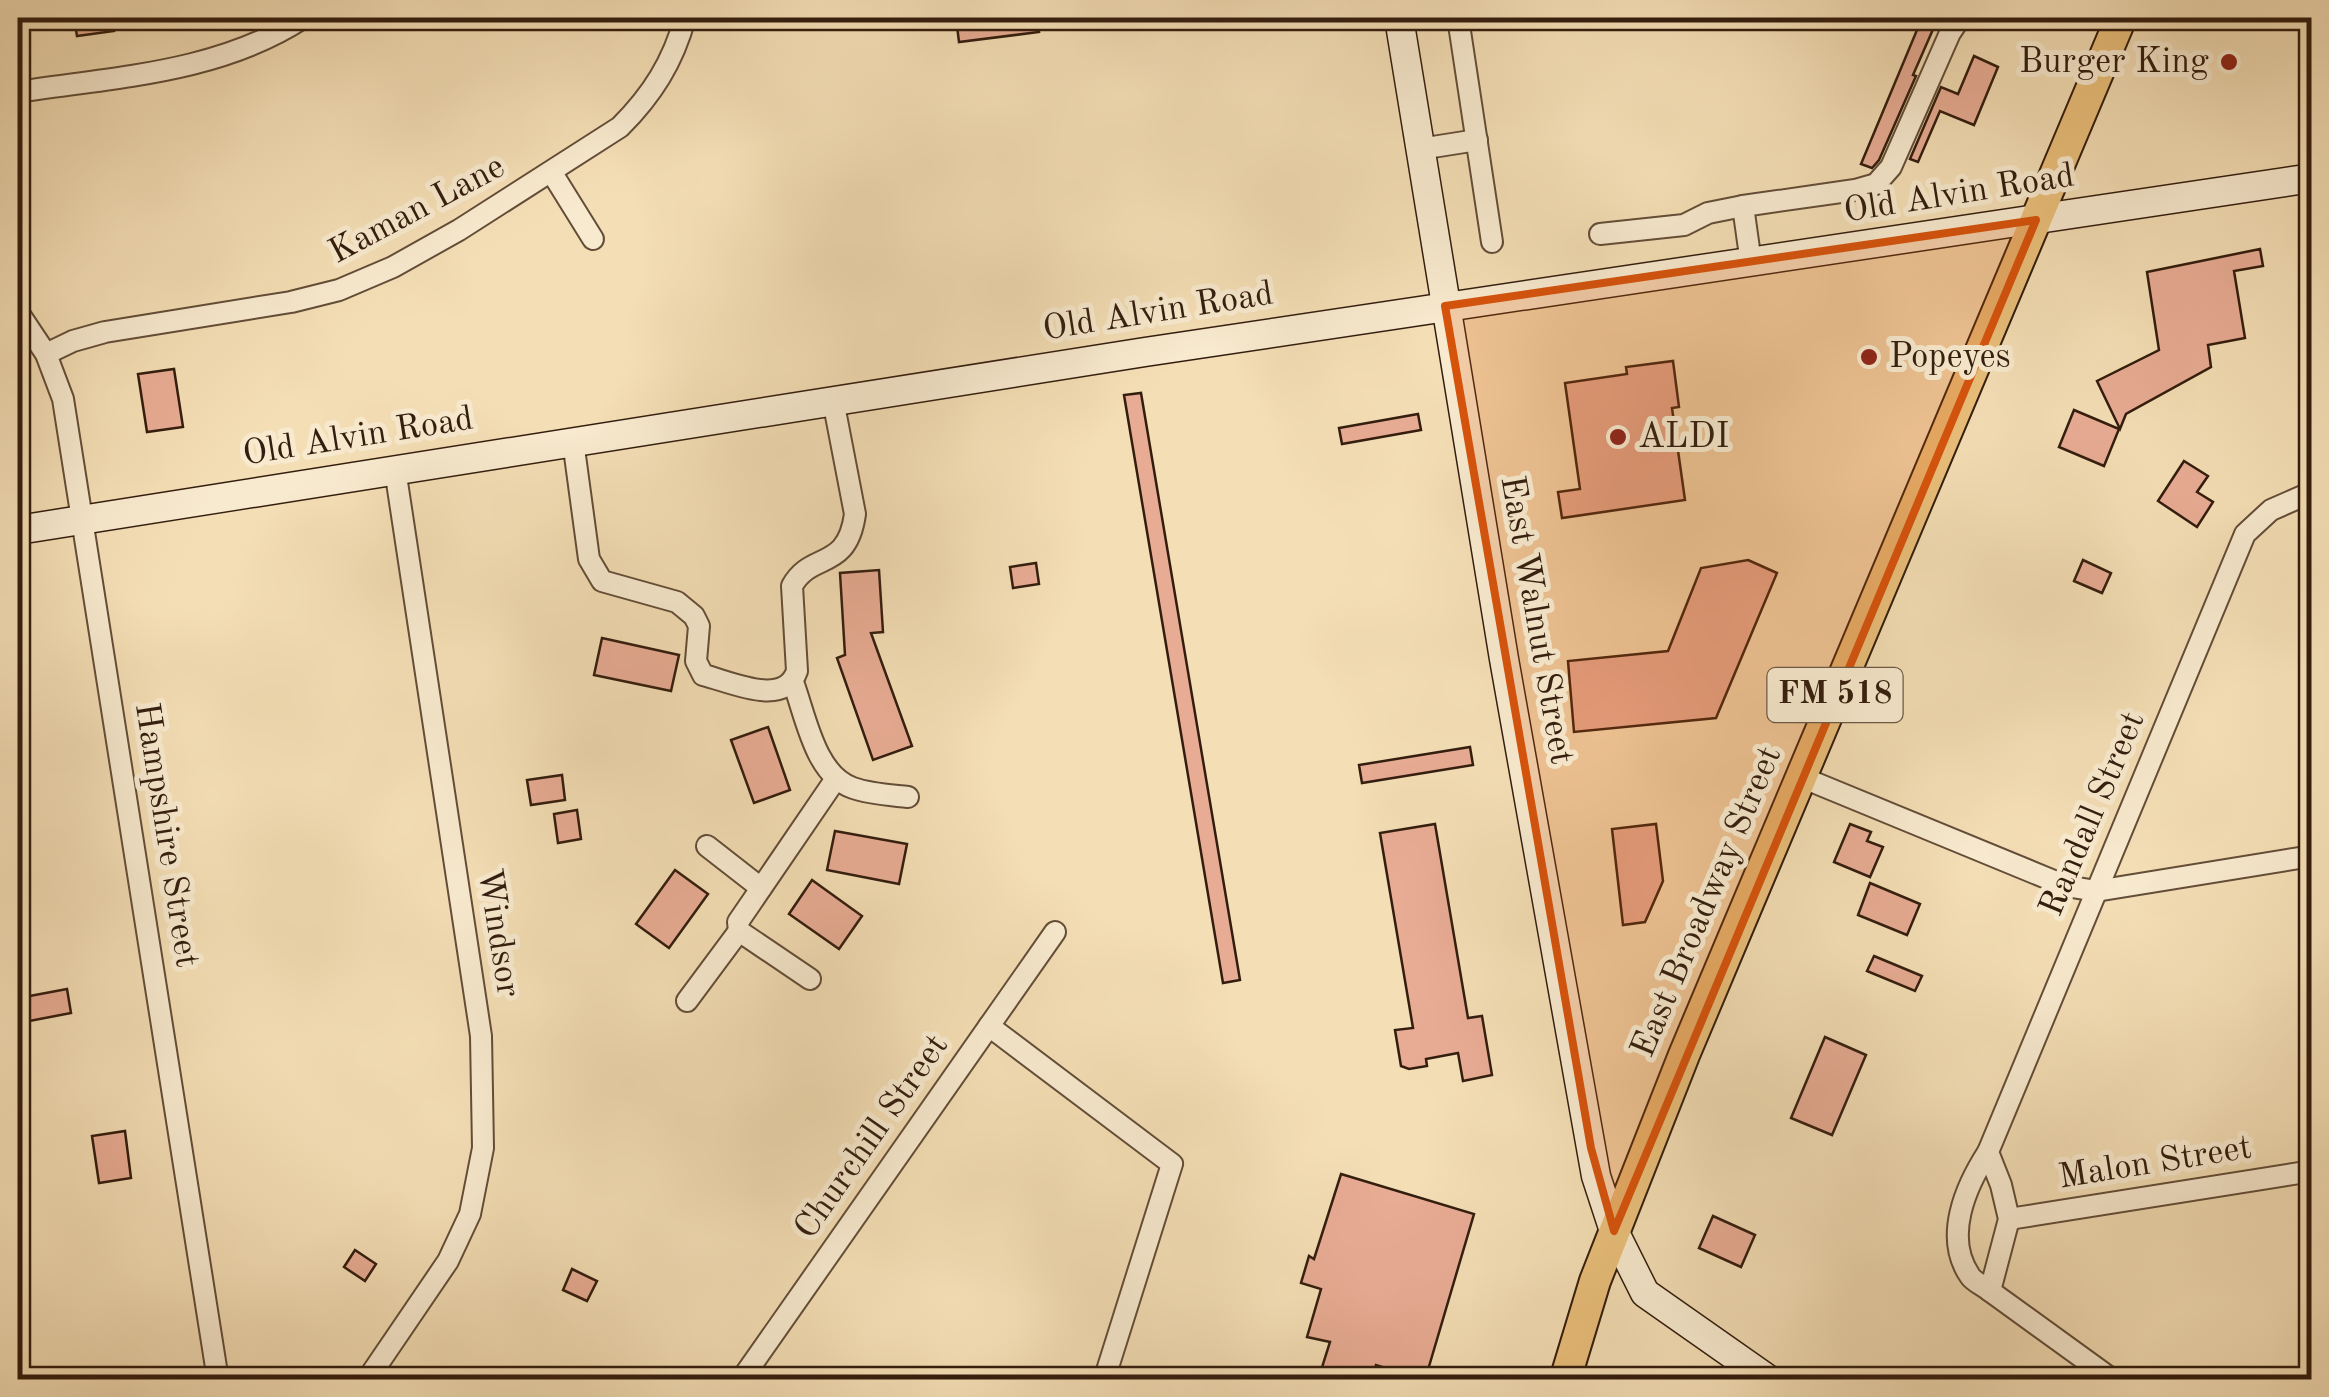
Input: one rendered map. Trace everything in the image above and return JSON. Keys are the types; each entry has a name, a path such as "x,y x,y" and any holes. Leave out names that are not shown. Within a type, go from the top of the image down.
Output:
{"main road":[{"name":"East Broadway Street","path":"1564,1380 1614,1231 1684,1055 2121,18"}],"street":[{"path":"18,92 210,60 262,40 303,18"},
{"name":"Kaman Lane","path":"46,354 73,340 105,332 291,302 340,290 421,252 600,143 639,108 669,64 685,18"},
{"name":"East Walnut Street","path":"1399,18 1504,659 1596,1176 1614,1231 1645,1294 1769,1380"},
{"path":"1458,18 1492,242"},
{"path":"1600,234 1684,225 1708,213 1876,184 1891,167 1960,18"},
{"path":"1420,149 1477,140"},
{"path":"552,173 593,239"},
{"name":"Old Alvin Road","path":"18,530 1446,306 2312,178"},
{"path":"1743,206 1751,263"},
{"name":"Hampshire Street","path":"18,312 46,354 63,399 218,1380"},
{"path":"573,441 589,559 602,580 685,608 698,626 696,660 703,676 770,692 781,691 793,682 797,671 792,586 803,573 837,555 846,546 853,528 854,514 834,400"},
{"name":"Windsor","path":"368,1380 448,1261 470,1214 483,1148 481,1036 395,469"},
{"name":"Randall Street","path":"2113,1380 1971,1277 1962,1256 1961,1206 1969,1180 1988,1152 2245,534 2272,510 2312,492"},
{"path":"793,682 824,764 835,780 855,789 908,797"},
{"path":"1800,777 2066,886 2096,891 2312,856"},
{"path":"688,1001 739,932 738,922 835,780"},
{"path":"707,846 761,888"},
{"path":"739,932 810,979"},
{"name":"Churchill Street","path":"741,1380 1055,932"},
{"path":"990,1026 1172,1164 1104,1380"},
{"path":"1988,1152 2001,1185 2008,1219 1990,1291"},
{"name":"Malon Street","path":"2008,1219 2312,1171"}],"highlighted area":[{"path":"2036,220 1614,1231 1591,1148 1445,306"}],"building":[{"path":"74,18 112,18 114,31 77,36"},
{"path":"956,18 1037,18 1039,32 959,42"},
{"path":"1922,18 1938,18 1913,75 1916,76 1879,160 1872,168 1861,164"},
{"path":"1974,56 1998,67 1974,125 1940,111 1918,162 1910,159 1941,87 1958,94"},
{"path":"2260,249 2263,266 2234,271 2245,338 2208,345 2211,367 2126,414 2120,429 2097,381 2159,350 2147,272"},
{"path":"1673,361 1679,407 1672,408 1685,500 1562,518 1558,492 1580,489 1565,383 1627,374 1626,367"},
{"path":"174,369 183,427 147,432 138,374"},
{"path":"1141,393 1240,980 1223,983 1124,395"},
{"path":"2074,410 2119,429 2104,466 2059,447"},
{"path":"1418,414 1421,430 1342,444 1339,428"},
{"path":"2184,461 2208,476 2197,492 2213,502 2197,527 2158,501"},
{"path":"1748,560 1777,573 1716,718 1574,732 1568,661 1668,651 1701,568"},
{"path":"2083,560 2111,573 2102,593 2074,581"},
{"path":"1036,563 1039,584 1013,588 1010,567"},
{"path":"879,570 883,632 871,633 912,746 873,760 837,658 845,655 840,573"},
{"path":"602,638 679,655 671,691 594,675"},
{"path":"768,727 790,790 754,803 731,740"},
{"path":"1470,747 1473,765 1362,783 1359,765"},
{"path":"562,775 565,800 531,805 527,780"},
{"path":"577,810 581,839 558,843 554,814"},
{"path":"1435,824 1468,1018 1482,1016 1492,1075 1463,1081 1458,1053 1426,1059 1427,1066 1401,1066 1395,1030 1413,1028 1380,833"},
{"path":"1656,824 1663,881 1645,922 1623,925 1612,829"},
{"path":"1850,824 1871,832 1867,841 1883,847 1870,877 1834,862"},
{"path":"835,831 907,844 899,884 827,870"},
{"path":"675,870 708,894 669,948 636,924"},
{"path":"812,880 862,916 839,949 789,914"},
{"path":"1870,883 1920,904 1907,935 1858,915"},
{"path":"1874,956 1922,976 1915,991 1867,971"},
{"path":"67,989 71,1013 24,1022 19,998"},
{"path":"1825,1037 1866,1055 1832,1135 1791,1118"},
{"path":"125,1131 131,1178 99,1183 92,1136"},
{"path":"1341,1174 1474,1214 1425,1380 1376,1365 1372,1380 1318,1380 1330,1342 1307,1337 1321,1289 1301,1283 1309,1256 1314,1259"},
{"path":"1713,1216 1755,1235 1741,1267 1699,1248"},
{"path":"355,1250 376,1264 365,1281 344,1267"},
{"path":"572,1269 597,1281 587,1301 563,1290"}],"place":[{"name":"Burger King","path":"2229,62"},
{"name":"Popeyes","path":"1869,357"},
{"name":"ALDI","path":"1618,437"}]}
